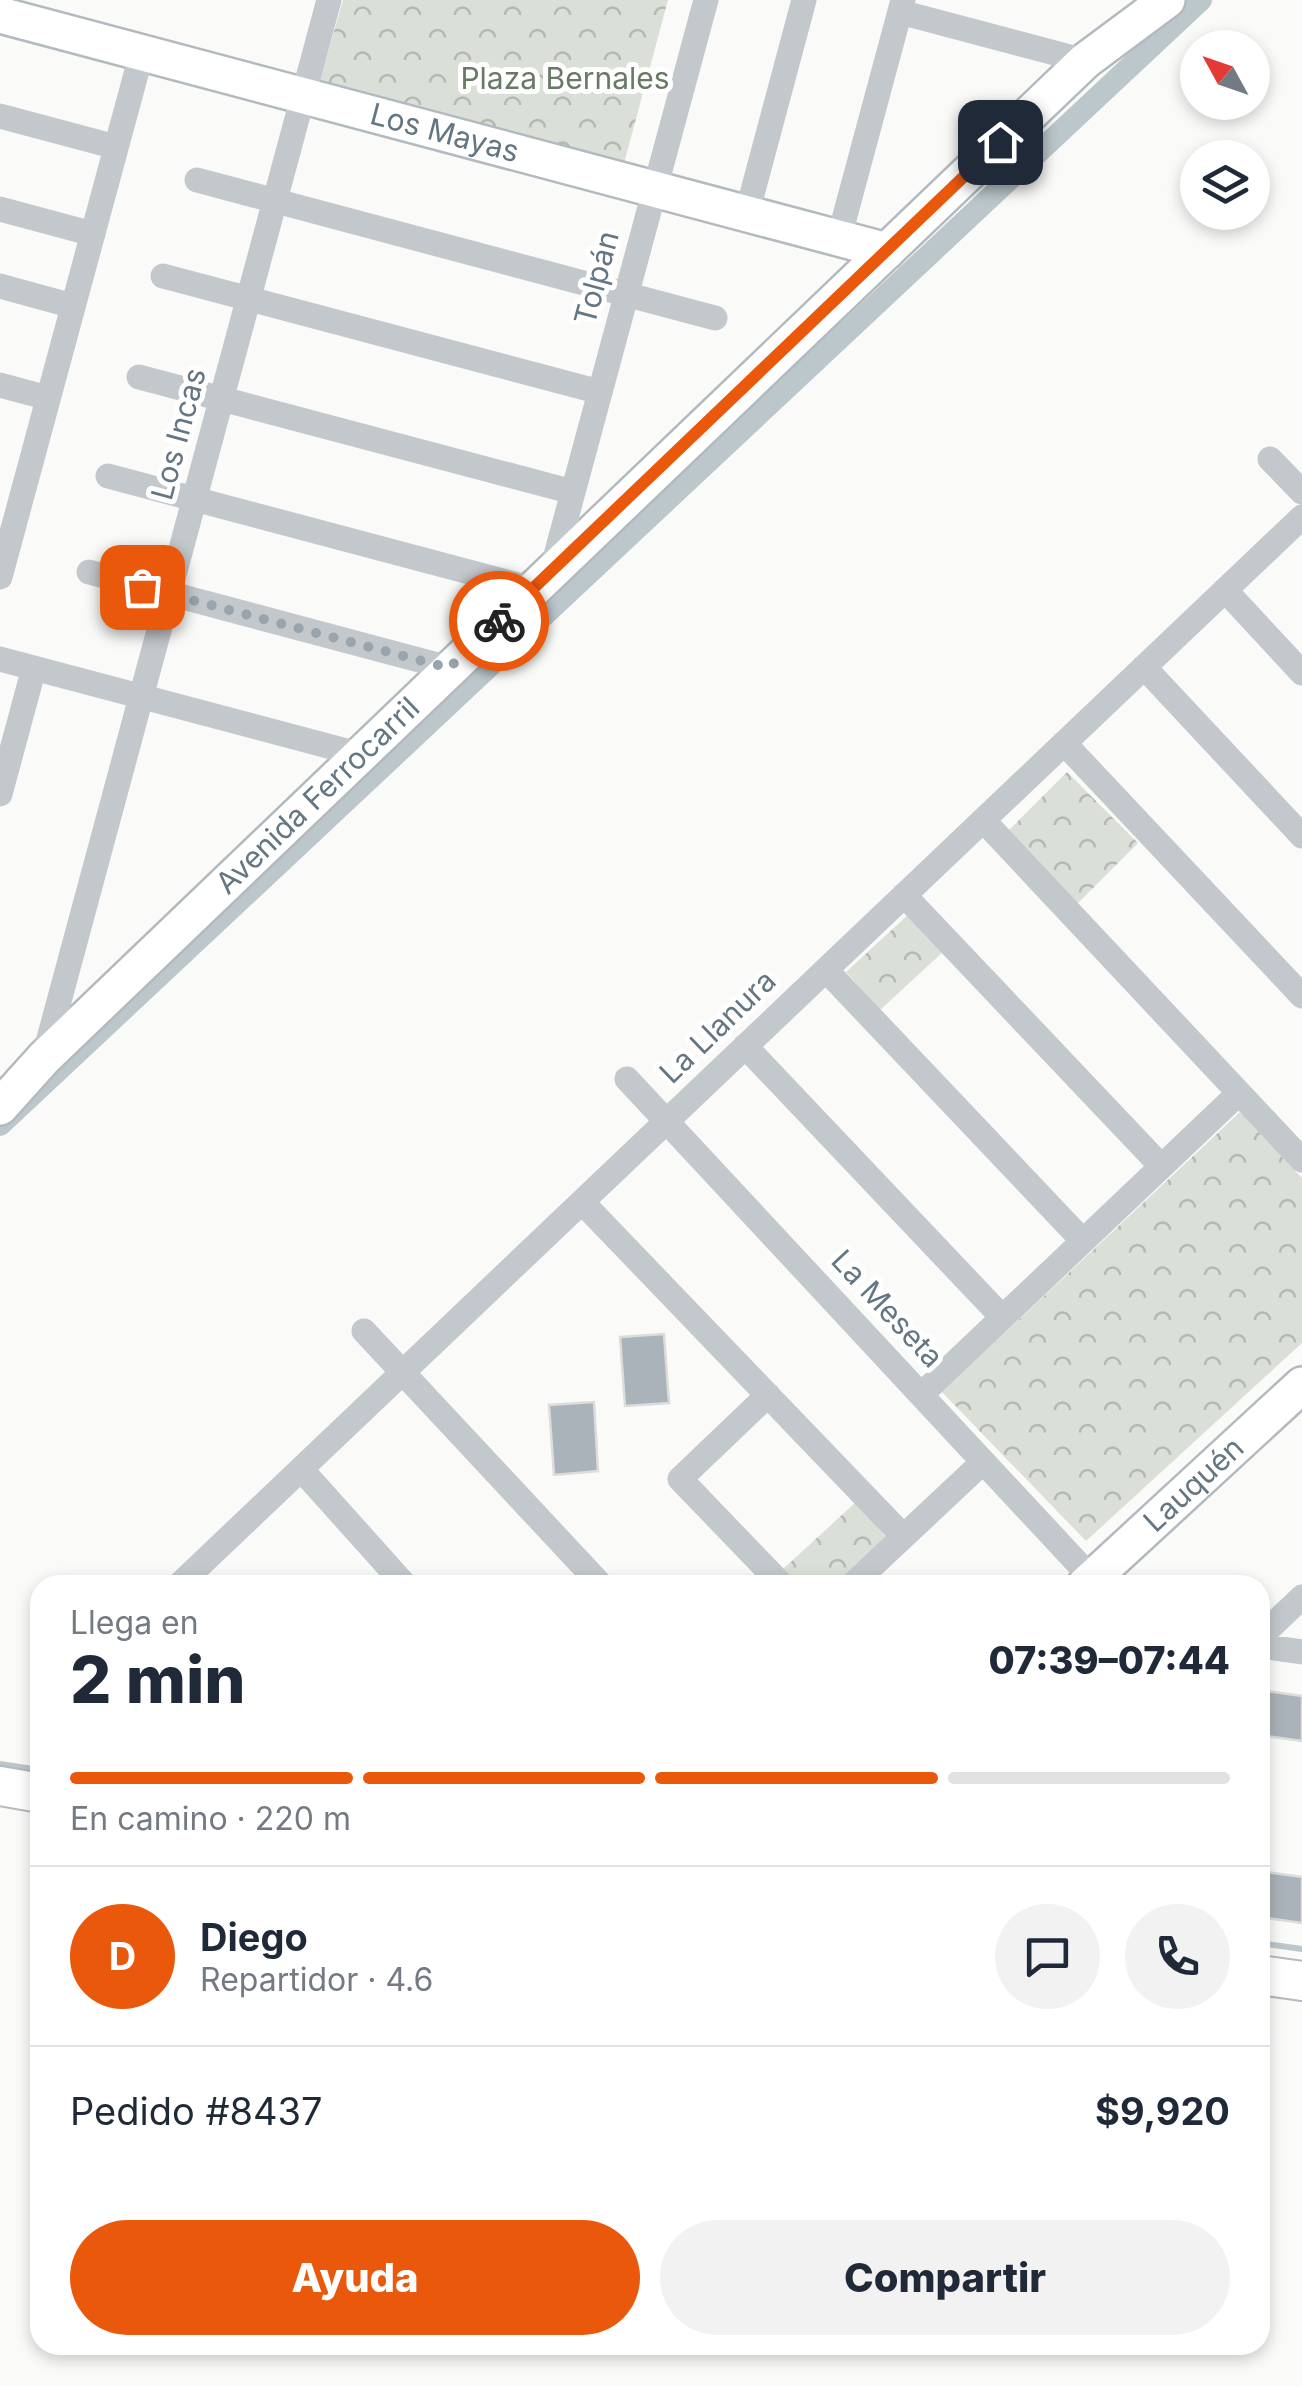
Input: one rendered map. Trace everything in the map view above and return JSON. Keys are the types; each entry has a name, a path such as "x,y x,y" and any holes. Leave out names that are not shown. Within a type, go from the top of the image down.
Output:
{"main road":[{"path":"0,1786 30,1790"},
{"path":"1270,1976 1302,1981"}],"street":[{"name":"Los Incas","path":"44,1058 329,0"},
{"name":"Tolpán","path":"542,581 572,492 706,0"},
{"path":"747,213 804,0"},
{"name":"Avenida Ferrocarril","path":"2,1102 358,754 1085,61 1167,0"},
{"path":"839,238 902,6 1085,61"},
{"name":"Los Mayas","path":"0,14 887,251"},
{"path":"1,569 142,52"},
{"path":"0,116 116,147"},
{"path":"197,180 715,318"},
{"path":"0,209 93,234"},
{"path":"163,276 600,392"},
{"path":"0,286 73,306"},
{"path":"139,377 572,492"},
{"path":"0,385 48,398"},
{"path":"1270,460 1302,492"},
{"path":"0,473 26,480"},
{"path":"108,476 542,581"},
{"name":"La Llanura","path":"189,1575 1302,517"},
{"path":"89,572 449,668"},
{"path":"1225,590 1302,673"},
{"path":"0,659 358,754"},
{"path":"1144,667 1302,836"},
{"path":"0,794 4,766 34,668"},
{"path":"1064,743 1302,996"},
{"path":"983,820 1302,1160"},
{"path":"904,896 1161,1166"},
{"path":"826,970 1083,1240"},
{"path":"745,1046 1002,1317"},
{"name":"La Meseta","path":"627,1078 1086,1575"},
{"path":"922,1394 1239,1093"},
{"path":"582,1202 904,1536"},
{"path":"364,1332 592,1575"},
{"name":"Lauquén","path":"1099,1575 1302,1385"},
{"path":"768,1395 680,1479 772,1575"},
{"path":"863,1575 983,1462"},
{"path":"300,1469 396,1575"},
{"path":"1270,1627 1302,1597"},
{"path":"1270,1647 1302,1652"}],"green space":[{"name":"Plaza Bernales","path":"343,0 668,0 620,178 318,87"},
{"path":"1067,772 1138,843 1075,906 1004,835"},
{"path":"910,913 944,951 880,1010 846,972"},
{"path":"1240,1112 1302,1178 1302,1343 1086,1541 942,1392"},
{"path":"856,1502 889,1541 852,1575 787,1575 782,1570"}],"building":[{"path":"664,1334 669,1403 625,1406 620,1337"},
{"path":"594,1402 598,1471 554,1475 549,1405"},
{"path":"1270,1691 1302,1696 1302,1741 1270,1736"},
{"path":"1270,1872 1302,1877 1302,1923 1270,1918"}],"waterway":[{"path":"0,1125 1201,0"},
{"path":"0,1764 30,1768"},
{"path":"1270,1944 1302,1949"}],"way so far":[{"path":"142,587 449,668 499,621"}],"route":[{"path":"499,621 1000,142"}]}
